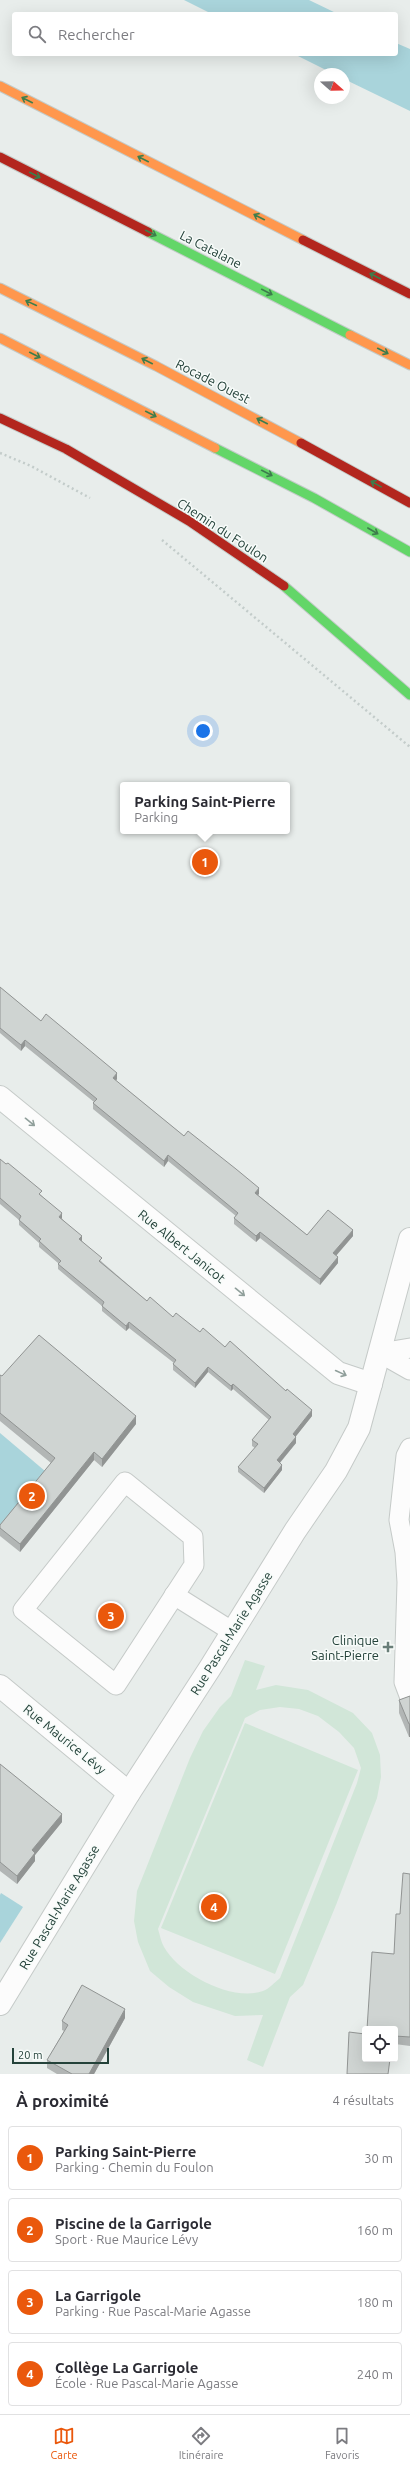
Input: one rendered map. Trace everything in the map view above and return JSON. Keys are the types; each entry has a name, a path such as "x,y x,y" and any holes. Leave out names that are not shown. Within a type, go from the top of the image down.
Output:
{"main road":[{"path":"0,86 410,294"},
{"name":"La Catalane","path":"0,157 410,365"},
{"name":"Rocade Ouest","path":"0,288 65,319 271,426 410,503"},
{"path":"0,338 314,498 410,552"},
{"name":"Chemin du Foulon","path":"0,418 66,449 195,526 287,588 410,695"}],"street":[{"name":"Rue Albert Janicot","path":"0,1097 338,1373 371,1384"},
{"name":"Rue Pascal-Marie Agasse","path":"0,2004 129,1793 233,1632 295,1531 336,1471 359,1428 410,1239"},
{"name":"Rue Maurice Lévy","path":"0,1686 129,1793"}],"lane":[{"path":"380,1353 410,1348"},
{"path":"380,1353 410,1370"},
{"path":"410,1448 406,1456 399,1520 405,1552 407,1582 404,1682 410,1698"},
{"path":"125,1482 193,1537 194,1565 174,1595 116,1685 23,1610 125,1482"},
{"path":"174,1595 233,1632"}],"path":[{"path":"0,453 31,466 92,500"},
{"path":"159,538 410,747"}],"green space":[{"path":"245,1660 265,1666 256,1690 276,1685 308,1690 353,1713 372,1733 380,1755 381,1777 377,1798 336,1905 303,1985 290,1997 263,2067 247,2060 263,2015 235,2016 193,2002 169,1987 150,1971 138,1942 134,1921 137,1891 190,1758 203,1731 220,1707 231,1696","holes":["280,1707 299,1709 318,1716 339,1732 354,1748 361,1768 357,1783 280,1978 263,1991 237,1993 208,1983 181,1967 164,1947 158,1929 245,1718 260,1710"]},
{"path":"245,1723 358,1770 275,1974 161,1928"}],"water":[{"path":"184,0 309,0 334,12 208,12"},
{"path":"398,44 410,49 410,111 350,82 350,68 322,68 298,56 398,56"},
{"path":"0,1433 45,1471 0,1526"},
{"path":"1,1893 23,1907 0,1943 0,1895"}],"building":[{"path":"0,987 41,1021 46,1014 117,1073 113,1078 184,1136 188,1131 236,1169 259,1188 255,1193 307,1235 328,1210 353,1230 333,1253 338,1257 320,1279 260,1232 256,1236 234,1218 238,1213 168,1155 164,1161 93,1103 97,1099 25,1040 21,1045 0,1028"},
{"path":"0,1159 6,1164 8,1163 42,1191 39,1194 62,1213 59,1217 82,1236 79,1239 102,1258 99,1261 147,1301 150,1297 173,1317 176,1313 200,1332 203,1328 225,1347 230,1341 286,1391 287,1389 312,1410 293,1434 296,1437 277,1460 282,1465 264,1488 238,1467 258,1444 252,1440 271,1417 233,1384 231,1386 208,1367 195,1383 173,1364 176,1360 129,1322 126,1326 102,1306 104,1302 58,1264 61,1261 39,1241 41,1239 19,1220 21,1216 0,1198"},
{"path":"39,1335 136,1416 102,1459 94,1452 20,1544 0,1528 0,1525 55,1458 0,1413 0,1375 2,1376"},
{"path":"410,1696 410,1724 409,1724 399,1700"},
{"path":"0,1764 62,1814 32,1850 35,1853 17,1876 0,1862"},
{"path":"403,1873 410,1874 410,2037 398,2036 398,2026 367,2026 372,1952 394,1954 396,1914 400,1914"},
{"path":"82,1985 125,2009 89,2074 72,2074 47,2060 68,2025 62,2021"},
{"path":"349,2032 362,2034 362,2062 390,2062 388,2074 347,2074"}],"traffic: fast":[{"path":"148,232 350,335"},
{"path":"215,448 314,498 410,552"},
{"path":"284,586 410,695"}],"traffic: slow":[{"path":"0,86 303,240"},
{"path":"0,288 156,366 301,443"},
{"path":"350,335 410,365"},
{"path":"0,338 215,448"}],"traffic: jam":[{"path":"0,157 148,232"},
{"path":"303,240 410,294"},
{"path":"0,418 66,449 189,521 284,586"},
{"path":"301,443 410,503"}],"place":[{"name":"Parking Saint-Pierre","path":"205,862"},
{"name":"Piscine de la Garrigole","path":"32,1496"},
{"name":"La Garrigole","path":"111,1616"},
{"name":"Clinique Saint-Pierre","path":"388,1647"},
{"name":"Collège La Garrigole","path":"214,1907"}]}
